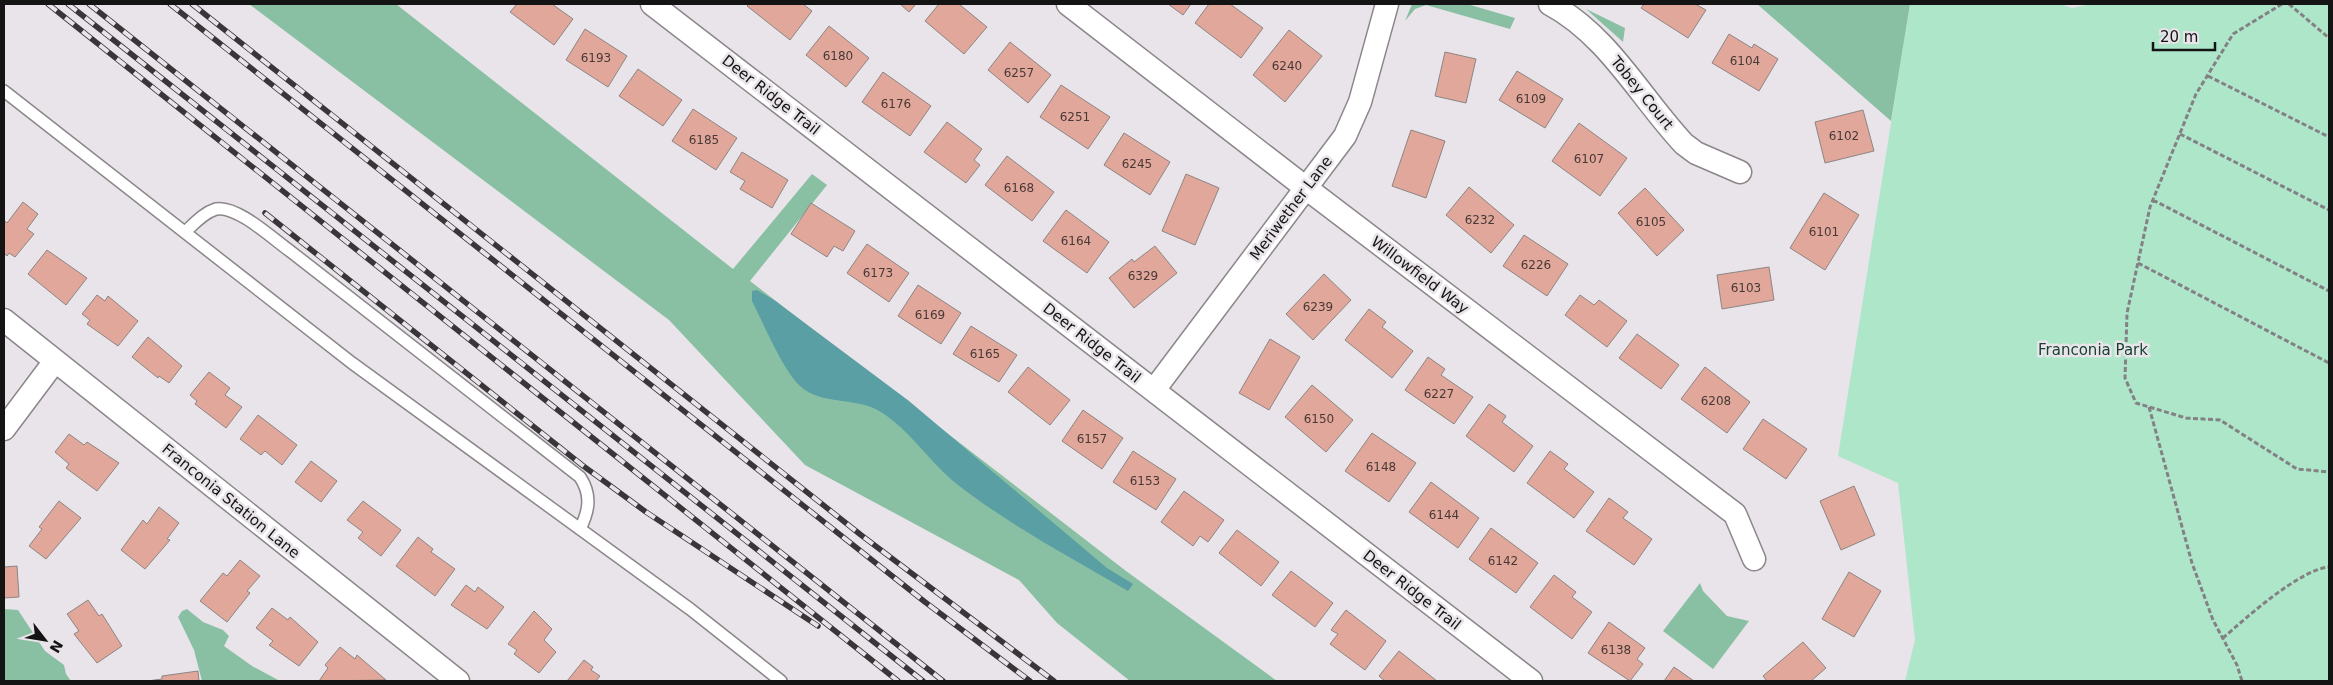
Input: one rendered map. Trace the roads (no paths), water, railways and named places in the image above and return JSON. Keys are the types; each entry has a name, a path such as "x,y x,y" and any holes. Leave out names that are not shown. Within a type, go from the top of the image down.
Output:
{"street":[{"name":"Deer Ridge Trail","path":"652,4 1531,681"},
{"name":"Willowfield Way","path":"1068,4 1306,188 1735,514 1754,559"},
{"name":"Meriwether Lane","path":"1154,390 1345,136 1360,102 1387,4"},
{"name":"Tobey Court","path":"1550,4 1583,26 1605,47 1684,144 1696,153 1740,172"},
{"name":"Franconia Station Lane","path":"4,320 458,681"},
{"path":"4,429 55,361"}],"lane":[{"path":"4,91 352,363 690,609 781,681"},
{"path":"185,232 204,215 224,209 240,215 290,251 580,477 586,486 589,502 587,514 580,529"}],"water":[{"path":"757,290 774,300 909,401 1107,568 1133,584 1128,591 1041,541 978,500 938,467 902,428 881,412 860,404 818,396 800,386 780,358 752,301 752,291"}],"railway":[{"path":"48,4 898,681"},
{"path":"68,4 923,681"},
{"path":"89,4 943,681"},
{"path":"170,4 925,602 1030,681"},
{"path":"192,4 861,535 1054,681"},
{"path":"265,213 582,465 646,512 818,626"}],"park label":[{"name":"Franconia Park","path":"2093,350"}]}
